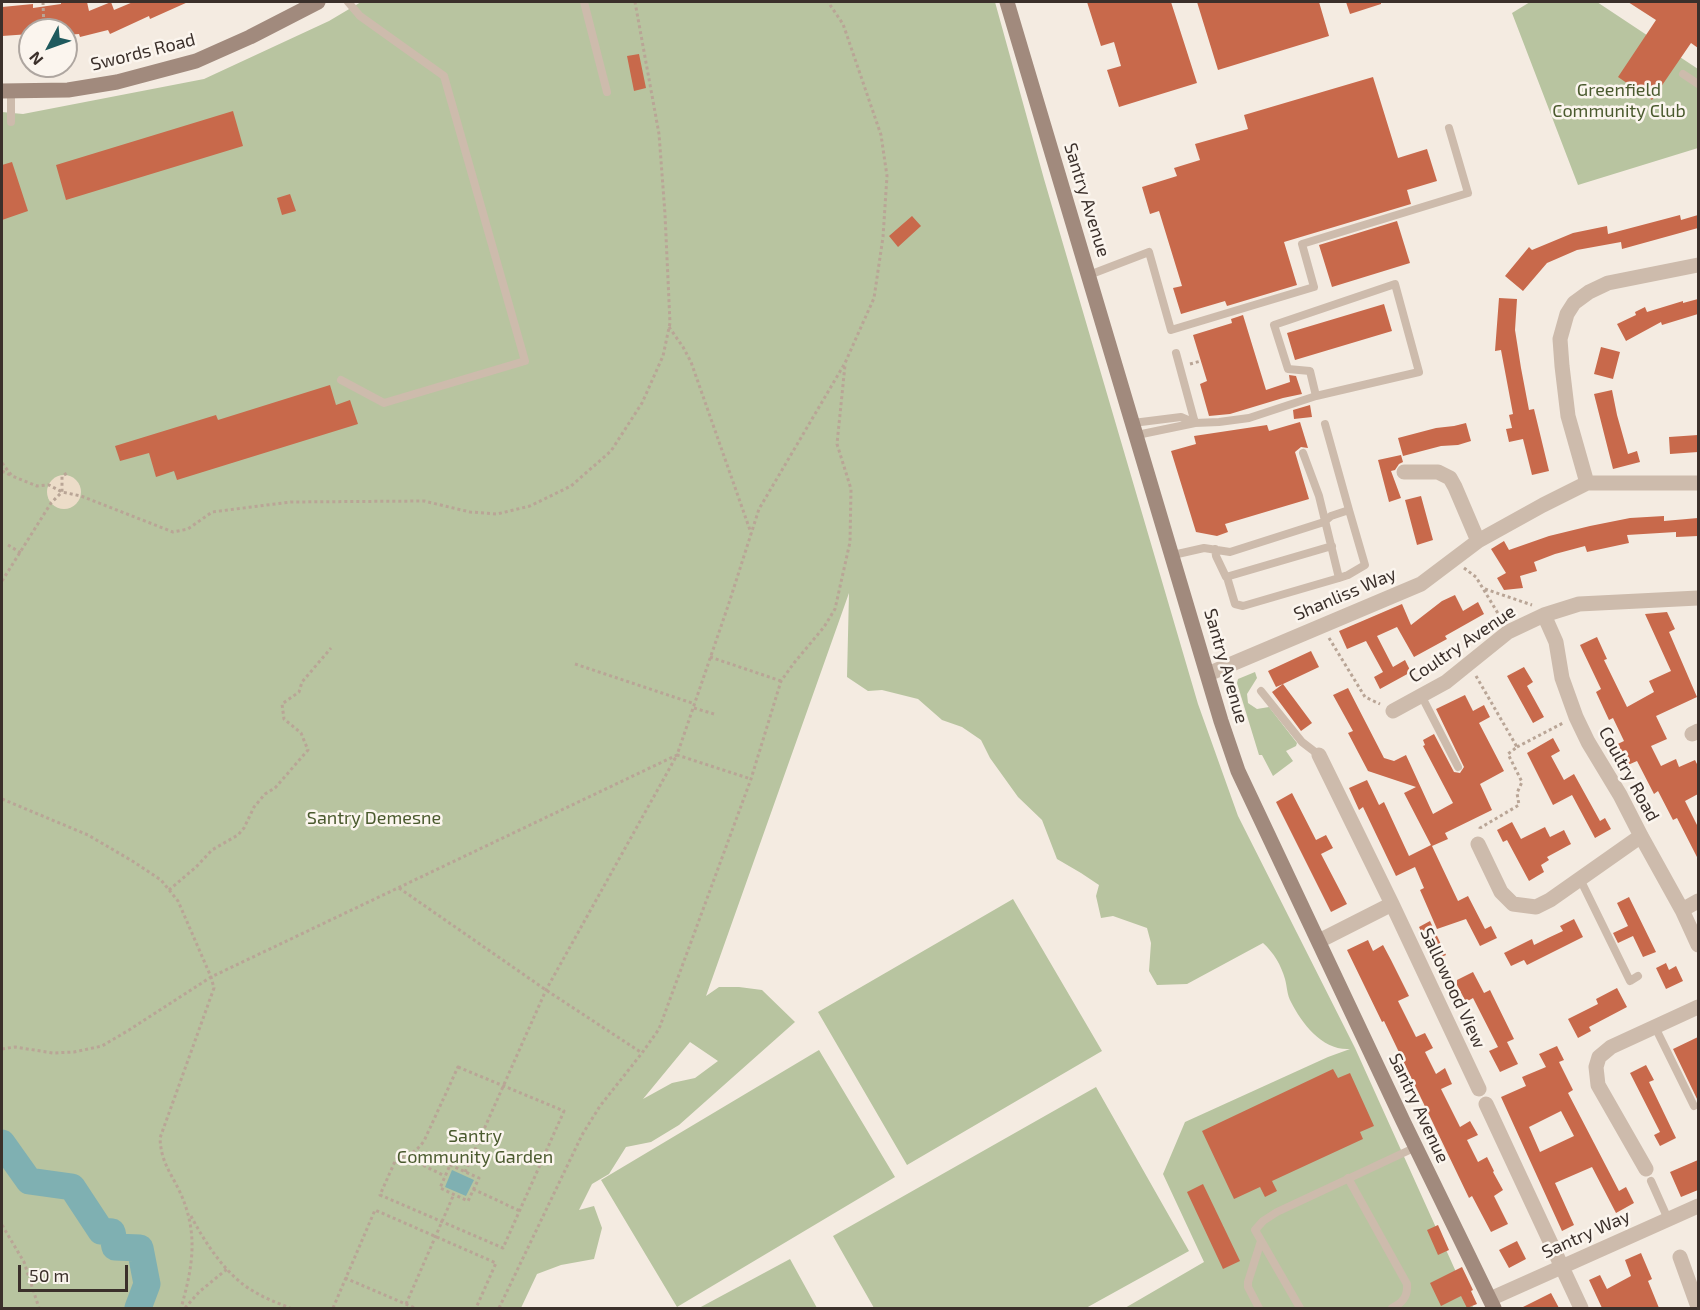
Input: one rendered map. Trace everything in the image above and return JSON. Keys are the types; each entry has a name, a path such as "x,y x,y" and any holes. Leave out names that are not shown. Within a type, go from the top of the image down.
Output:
{"main road":[{"name":"Swords Road","path":"6,91 68,90 117,82 196,61 250,37 318,2"},
{"name":"Santry Avenue","path":"1007,2 1173,555 1214,671 1238,771 1492,1304"}],"street":[{"path":"1587,483 1568,416 1560,339 1568,314 1574,303 1589,292 1608,283 1698,265"},
{"path":"1404,472 1438,472 1450,478 1478,541"},
{"name":"Shanliss Way","path":"1214,671 1420,584 1478,541 1587,483 1698,483"},
{"name":"Coultry Avenue","path":"1393,711 1446,682 1509,632 1541,611 1579,604 1697,604"},
{"name":"Coultry Road","path":"1541,611 1556,642 1562,678 1576,717 1682,909 1698,945"},
{"name":"Sallowood View","path":"1319,755 1479,1089"},
{"path":"1478,844 1501,892 1513,904 1536,907 1550,900 1641,836"},
{"path":"1682,909 1698,901"},
{"path":"1319,941 1392,904"},
{"path":"1649,1175 1598,1085 1596,1067 1599,1057 1611,1047 1698,1007"},
{"path":"1486,1104 1581,1308"},
{"name":"Santry Way","path":"1492,1304 1562,1266 1698,1206"},
{"path":"1680,1257 1698,1307"}],"lane":[{"path":"340,380 384,403 525,361 444,76 360,16 348,2"},
{"path":"584,2 607,92"},
{"path":"1683,74 1698,84"},
{"path":"6,91 11,122"},
{"path":"1089,275 1149,252 1171,330 1314,287 1302,244 1468,193 1449,128"},
{"path":"1135,429 1249,418 1316,396 1419,372 1395,284 1274,325 1288,369 1310,370 1316,396"},
{"path":"1176,353 1195,423"},
{"path":"1215,549 1235,604 1243,606 1348,575 1365,565 1325,424"},
{"path":"1303,453 1318,496 1339,578"},
{"path":"1173,555 1204,548 1230,552 1324,522 1331,516 1349,510"},
{"path":"1227,577 1332,546"},
{"path":"1261,690 1302,742 1319,755"},
{"path":"1421,695 1458,767"},
{"path":"1580,879 1630,981 1638,976"},
{"path":"1655,1027 1694,1106"},
{"path":"1300,1308 1255,1230 1276,1212 1416,1147"},
{"path":"1649,1175 1668,1220"},
{"path":"1348,1178 1407,1284 1407,1294 1404,1299 1392,1308"},
{"path":"1259,1308 1248,1287 1248,1282 1261,1241"}],"path":[{"path":"43,2 44,18"},
{"path":"465,1172 546,990 678,755 759,509 845,363 874,298 887,176 881,135 843,24 828,2"},
{"path":"669,327 691,362 751,533"},
{"path":"499,1308 582,1135 600,1106 659,1029 751,779 781,681 824,627 835,609 850,542 851,489 837,444 845,363"},
{"path":"2,463 12,476"},
{"path":"2,471 37,486 49,485 62,492 81,495"},
{"path":"2,581 51,503 62,492 62,476 69,471"},
{"path":"8,545 21,553"},
{"path":"1462,565 1476,577 1509,632"},
{"path":"1483,588 1541,611"},
{"path":"1326,633 1365,697 1393,711"},
{"path":"169,890 213,850 238,835 254,807 265,794 275,788 308,750 302,733 284,719 282,704 299,692 302,682 331,648"},
{"path":"710,657 781,681"},
{"path":"575,664 714,714"},
{"path":"1469,664 1517,747"},
{"path":"1478,844 1480,828 1519,805 1516,793 1522,782 1508,754 1517,747 1576,717"},
{"path":"2,1049 15,1047 53,1053 74,1052 102,1046 211,977 678,755 751,779"},
{"path":"2,799 88,835 134,861 161,880 178,901 214,988 160,1138 160,1153 197,1228 227,1269 254,1292 290,1308"},
{"path":"399,888 546,990 642,1053"},
{"path":"458,1067 564,1110 503,1248 380,1195 396,1159 408,1156 424,1141 458,1067"},
{"path":"408,1156 445,1176"},
{"path":"450,1165 479,1178 468,1201 440,1188 445,1176 450,1165"},
{"path":"474,1189 520,1211"},
{"path":"406,1304 454,1194"},
{"path":"333,1308 375,1210 496,1263 476,1308"},
{"path":"183,1308 192,1264 193,1238 188,1212"},
{"path":"2,1225 24,1262 39,1308"},
{"path":"183,1308 227,1269"},
{"path":"345,1278 415,1308"}],"green space":[{"name":"Santry Demesne","path":"361,2 995,2 1044,179 1198,704 1238,816 1355,1048 1474,1308 1125,1308 1204,1262 1163,1174 1185,1122 1350,1049 1331,1046 1307,1027 1290,999 1279,964 1263,943 1187,984 1157,985 1149,971 1151,943 1147,928 1113,916 1101,918 1096,896 1099,885 1057,859 1042,820 1018,797 990,758 981,740 962,727 942,720 918,699 882,690 868,691 847,677 849,593 706,996 719,987 762,990 795,1022 679,1125 651,1142 626,1147 609,1174 592,1184 579,1210 594,1206 602,1228 594,1259 561,1265 537,1274 521,1308 2,1308 2,112 23,114 204,79 329,21","holes":["690,1042 718,1061 695,1078 672,1083 643,1099"]},
{"name":"Greenfield Community Club","path":"1530,2 1597,2 1698,69 1698,148 1578,185 1512,13"},
{"path":"1255,672 1257,678 1247,694 1248,703 1257,709 1269,707 1297,743 1296,746 1286,751 1293,761 1273,776 1262,755 1259,755 1237,683 1238,679"},
{"path":"1013,899 1102,1051 907,1165 818,1012"},
{"path":"819,1050 895,1177 677,1307 601,1180"},
{"path":"1096,1087 1189,1251 1086,1308 874,1308 833,1236"},
{"path":"790,1259 817,1308 699,1308"}],"shaded area":[{"path":"64,475 76,480 81,492 76,504 64,509 52,504 47,492 52,480"}],"water":[{"path":"452,1170 474,1180 466,1196 445,1187"}],"building":[{"path":"61,2 87,2 89,11 111,2 114,10 133,2 188,2 150,19 149,16 110,34 108,30 80,37 78,18 18,18 18,35 2,36 2,7 33,4 33,8 61,4"},
{"path":"1087,2 1171,2 1197,83 1119,107 1107,70 1121,66 1114,42 1101,46"},
{"path":"1197,2 1319,2 1329,36 1218,70"},
{"path":"1346,2 1381,2 1381,4 1350,14"},
{"path":"1628,2 1698,2 1698,48 1691,43 1652,100 1618,77 1656,20"},
{"path":"639,54 646,88 634,91 627,56"},
{"path":"1373,77 1398,158 1427,149 1437,181 1407,190 1411,204 1284,242 1297,285 1227,306 1225,301 1181,314 1173,288 1182,286 1159,211 1150,214 1142,187 1177,176 1174,168 1200,160 1195,144 1248,129 1244,115"},
{"path":"233,111 243,146 66,200 56,165"},
{"path":"12,162 28,211 2,220 2,165"},
{"path":"290,194 296,211 282,215 277,198"},
{"path":"1680,215 1681,220 1698,215 1698,228 1622,249 1621,242 1577,250 1547,263 1523,291 1505,276 1529,247 1532,250 1573,233 1607,226 1608,234"},
{"path":"912,216 921,226 898,247 889,236"},
{"path":"1397,221 1410,263 1332,287 1319,245"},
{"path":"1499,298 1517,299 1515,330 1521,368 1529,410 1534,409 1549,471 1532,475 1523,439 1509,442 1506,429 1512,428 1509,415 1513,414 1501,350 1495,351"},
{"path":"1698,299 1698,314 1662,325 1661,322 1626,341 1617,324 1636,315 1635,312 1645,307 1647,312"},
{"path":"1384,304 1392,331 1295,360 1287,333"},
{"path":"1243,315 1266,390 1290,382 1289,375 1296,376 1302,394 1230,414 1209,416 1200,384 1207,381 1193,335 1232,323 1231,319"},
{"path":"1601,347 1620,352 1613,379 1594,374"},
{"path":"330,385 336,405 350,400 358,424 177,480 174,471 156,477 149,453 120,461 115,446 216,415 218,420"},
{"path":"1612,390 1628,454 1637,451 1640,462 1613,469 1594,394"},
{"path":"1310,405 1312,417 1294,419 1293,410"},
{"path":"1300,422 1308,448 1301,447 1295,452 1309,499 1225,524 1228,532 1217,536 1196,532 1171,451 1196,444 1194,436 1267,425 1269,431"},
{"path":"1466,423 1471,441 1403,456 1398,438"},
{"path":"1698,435 1698,452 1670,454 1669,437"},
{"path":"1401,455 1403,462 1391,471 1401,498 1389,502 1378,460"},
{"path":"1421,496 1433,540 1417,545 1405,500"},
{"path":"1664,516 1664,521 1698,518 1698,536 1676,537 1676,532 1627,535 1629,543 1587,552 1585,546 1534,562 1537,571 1520,576 1523,588 1504,590 1497,578 1506,573 1491,549 1504,541 1509,550 1549,536 1590,526 1630,518"},
{"path":"1455,595 1463,611 1478,602 1484,614 1445,636 1447,639 1414,657 1397,627 1377,636 1393,667 1405,660 1411,672 1380,689 1374,677 1383,672 1366,641 1347,649 1339,631 1402,604 1411,625 1442,601"},
{"path":"1667,612 1675,629 1669,632 1697,697 1656,716 1667,739 1651,746 1661,766 1676,759 1679,767 1695,760 1698,766 1698,794 1685,801 1698,827 1698,859 1677,818 1673,820 1658,791 1654,794 1637,761 1621,768 1609,748 1624,741 1613,718 1609,720 1596,692 1601,689 1580,645 1597,637 1607,659 1604,660 1627,707 1654,692 1649,681 1671,671 1645,614"},
{"path":"1311,651 1319,667 1276,687 1268,671"},
{"path":"1524,667 1533,682 1527,686 1544,717 1533,723 1507,676"},
{"path":"1283,684 1312,723 1301,731 1272,692"},
{"path":"1348,688 1384,758 1394,761 1406,755 1433,814 1453,803 1423,746 1425,745 1423,740 1434,734 1454,772 1460,773 1464,767 1436,709 1465,695 1473,711 1484,705 1490,717 1479,723 1504,771 1480,784 1492,810 1445,833 1448,839 1432,846 1458,901 1468,896 1485,929 1491,926 1497,938 1480,946 1466,919 1437,929 1420,890 1424,888 1415,867 1396,876 1363,807 1359,810 1349,788 1367,780 1379,805 1384,802 1409,856 1431,845 1404,793 1416,787 1368,771 1348,733 1353,731 1333,695"},
{"path":"1553,738 1560,751 1551,756 1564,780 1574,774 1600,821 1605,818 1611,829 1595,838 1572,795 1553,805 1527,753"},
{"path":"1292,793 1316,840 1326,835 1333,848 1321,854 1347,904 1331,912 1276,802"},
{"path":"1512,822 1521,839 1545,827 1550,837 1564,830 1571,844 1547,857 1549,860 1541,865 1544,872 1529,881 1507,840 1503,842 1497,830"},
{"path":"1629,897 1656,952 1643,957 1633,936 1618,943 1613,933 1628,926 1617,903"},
{"path":"1574,919 1583,937 1527,965 1524,960 1511,966 1504,953 1532,939 1534,945 1563,931 1560,926"},
{"path":"1430,921 1446,955 1435,960 1419,927"},
{"path":"1368,940 1373,951 1383,945 1409,996 1398,1001 1416,1037 1425,1033 1433,1048 1425,1052 1436,1074 1445,1068 1452,1084 1441,1089 1460,1127 1470,1121 1478,1135 1467,1140 1478,1162 1487,1157 1503,1190 1494,1196 1508,1224 1491,1232 1472,1196 1469,1198 1384,1021 1382,1022 1347,950"},
{"path":"1666,963 1669,970 1676,966 1683,981 1666,989 1656,968"},
{"path":"1473,972 1484,993 1490,990 1514,1039 1507,1042 1518,1064 1500,1072 1489,1051 1498,1047 1473,998 1466,1002 1457,985 1457,980"},
{"path":"1617,988 1627,1007 1589,1027 1591,1031 1578,1038 1568,1019 1598,1004 1596,999"},
{"path":"1698,1037 1698,1101 1673,1049"},
{"path":"1557,1046 1564,1060 1559,1062 1573,1090 1568,1093 1619,1191 1626,1187 1634,1203 1616,1213 1592,1167 1555,1183 1574,1225 1562,1231 1501,1097 1526,1086 1522,1077 1546,1067 1539,1054","holes":["1561,1111 1574,1136 1540,1152 1529,1127"]},
{"path":"1646,1065 1654,1080 1649,1082 1676,1138 1660,1146 1654,1135 1660,1132 1630,1073"},
{"path":"1333,1069 1338,1078 1350,1073 1374,1126 1360,1132 1363,1139 1272,1181 1277,1191 1265,1197 1260,1187 1234,1199 1202,1131"},
{"path":"1698,1160 1698,1190 1681,1197 1670,1172"},
{"path":"1203,1184 1240,1261 1223,1269 1187,1192"},
{"path":"1438,1225 1449,1250 1438,1255 1427,1230"},
{"path":"1517,1241 1526,1259 1509,1268 1499,1250"},
{"path":"1641,1253 1652,1279 1648,1281 1659,1308 1602,1308 1589,1280 1600,1275 1607,1289 1631,1276 1625,1260"},
{"path":"1462,1267 1477,1304 1467,1308 1461,1296 1441,1306 1430,1283"},
{"path":"1551,1293 1559,1308 1521,1308"}],"waterway":[{"path":"2,1143 29,1181 72,1187 101,1231 112,1232 115,1247 140,1248 147,1284 138,1308"}],"park label":[{"name":"Santry Community Garden","path":"475,1146"}]}
